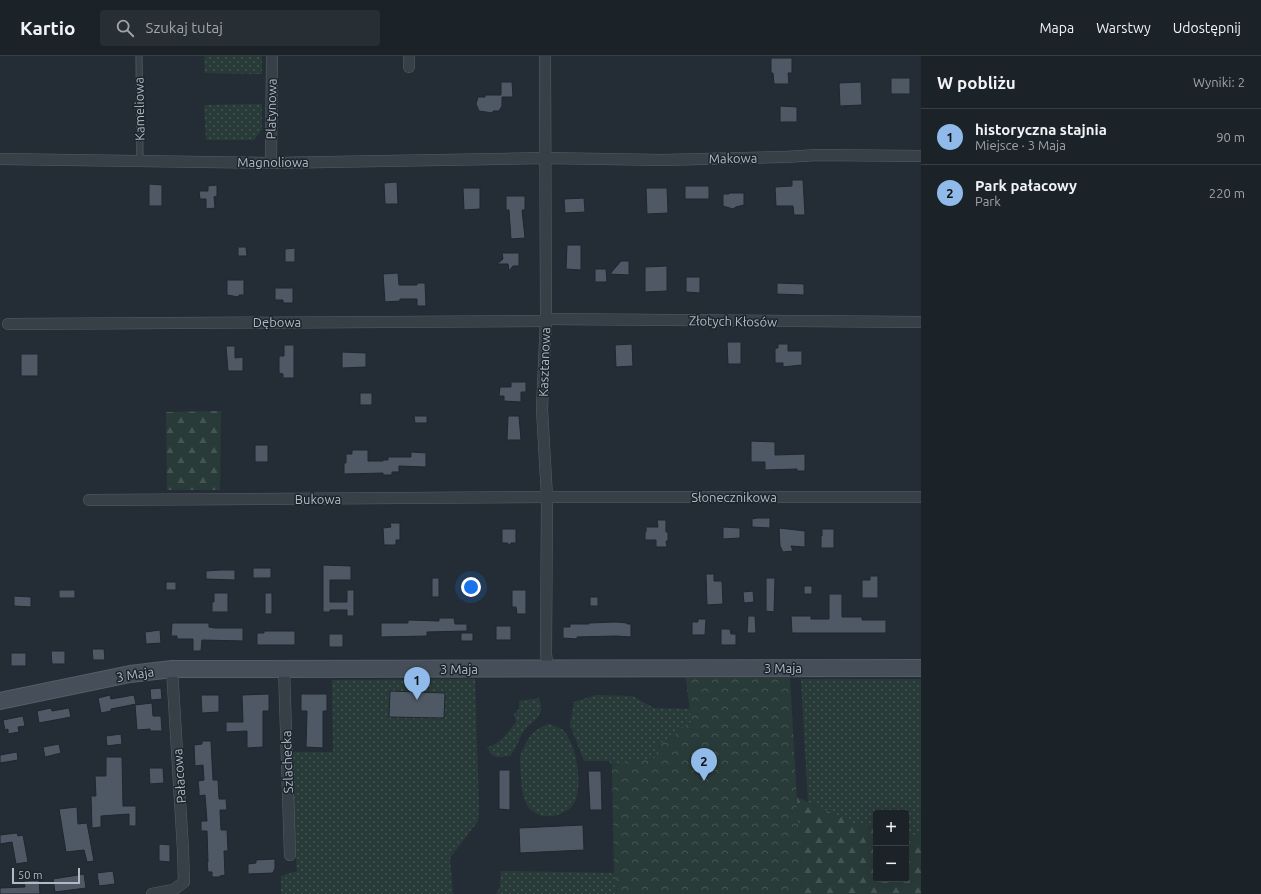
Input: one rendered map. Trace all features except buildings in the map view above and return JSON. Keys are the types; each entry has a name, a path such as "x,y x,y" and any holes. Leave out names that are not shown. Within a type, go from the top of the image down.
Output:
{"street":[{"name":"Platynowa","path":"271,163 272,56"},
{"name":"Kasztanowa","path":"545,56 546,320 542,409 547,498 546,654 548,669"},
{"name":"Makowa","path":"545,158 662,160 818,155 921,156"},
{"name":"Magnoliowa","path":"0,159 271,163 545,158"},
{"name":"Złotych Kłosów","path":"546,320 921,322"},
{"name":"Dębowa","path":"8,324 546,320"},
{"name":"Słonecznikowa","path":"547,498 921,497"},
{"name":"Bukowa","path":"89,500 547,498"},
{"name":"3 Maja","path":"0,701 130,674 172,669 921,668"},
{"name":"Pałacowa","path":"152,894 173,890 184,882 172,669"},
{"name":"Szlachecka","path":"284,669 290,855"}],"lane":[{"name":"Kameliowa","path":"139,56 140,161"}],"green space":[{"path":"204,56 262,56 262,74 205,73"},
{"path":"262,104 262,130 254,140 206,140 204,105"},
{"path":"221,411 220,490 167,490 166,412"},
{"path":"686,678 790,678 802,890 791,894 617,894 614,873 612,765 657,758 656,745 672,738 682,727 691,722"},
{"path":"475,679 479,808 478,821 450,858 453,894 281,894 281,876 297,871 293,813 293,782 290,752 333,752 332,680"},
{"path":"801,679 921,679 921,837 909,835 909,810 873,810 873,827 850,822 808,802"},
{"path":"596,695 632,696 654,708 690,709 691,722 682,727 672,738 657,745 657,758 612,765 609,761 584,761 570,725 574,702"},
{"path":"539,698 541,704 540,714 526,728 510,756 493,756 487,747 500,741 516,722 514,714 519,709 519,701"},
{"path":"549,724 563,730 572,745 577,767 578,788 576,798 569,810 558,815 543,816 536,814 531,810 524,799 520,756 532,734 541,727"},
{"path":"797,797 850,822 873,827 873,882 909,882 909,835 921,837 921,894 791,894 802,890"},
{"path":"501,871 614,873 617,894 496,894 500,887"}],"place":[{"name":"historyczna stajnia","path":"417,700"},
{"name":"Park pałacowy","path":"704,781"}]}
